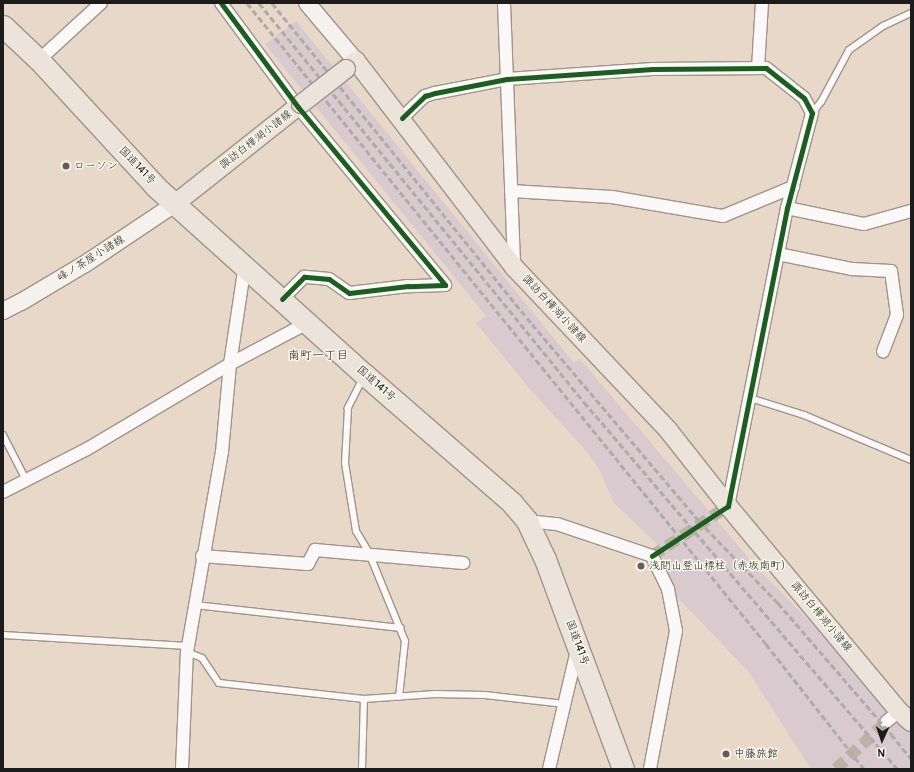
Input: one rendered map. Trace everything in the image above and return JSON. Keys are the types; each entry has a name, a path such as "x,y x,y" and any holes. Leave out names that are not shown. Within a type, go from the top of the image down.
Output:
{"highway":[{"name":"国道141号","path":"3,26 39,60 156,187 176,203 191,220 245,265 365,375 512,503 527,521 545,559 623,769"}],"main road":[{"path":"307,3 351,65"},
{"name":"諏訪白樺湖小諸線","path":"176,203 351,65 402,118 453,188 514,267 668,430 727,507 899,718"},
{"name":"峰ノ茶屋小諸線","path":"3,311 85,264 176,203"}],"street":[{"path":"39,60 101,3"},
{"path":"221,3 300,106 445,285 408,286 349,293 329,279 304,277 282,299"},
{"path":"504,3 514,267"},
{"path":"758,68 762,3"},
{"path":"402,118 425,96 435,93 507,79 653,69 766,68 804,98 812,113 787,208 727,507"},
{"path":"511,191 612,197 723,216 793,187"},
{"path":"787,208 864,224 911,211"},
{"path":"778,254 852,269 891,271 897,315 884,351"},
{"path":"182,769 188,649 202,556 222,452 230,364 245,265"},
{"path":"3,492 87,449 230,364 307,323"},
{"path":"527,521 557,524 652,556 668,589 676,631 650,769"},
{"path":"202,556 308,564 316,550 369,553 463,563"},
{"path":"549,769 578,648"}],"lane":[{"path":"812,113 821,102 849,50 883,26 911,13"},
{"path":"365,375 348,408 344,463 356,531 369,553 401,628 405,641 399,697"},
{"path":"750,398 804,415 911,460"},
{"path":"3,435 26,480"},
{"path":"195,605 401,628"},
{"path":"3,635 188,649 202,658 220,683 364,699 436,694 485,695 564,704"},
{"path":"362,769 364,699"}],"shaded area":[{"path":"296,21 574,363 580,359 757,568 869,681 904,720 911,731 911,769 811,769 748,671 678,598 656,543 614,503 600,471 588,453 529,388 476,323 486,316 265,44"}],"tunnel":[{"path":"652,556 725,508"},
{"path":"836,769 886,722"}],"railway":[{"path":"247,3 766,644 864,769"},
{"path":"259,3 584,402 898,769"},
{"path":"272,3 532,324 699,521 778,603 911,759"}],"cycle path":[{"path":"221,3 298,107 445,285 408,286 349,293 329,279 304,277 282,299"},
{"path":"402,118 425,96 435,93 507,79 653,69 766,68 804,98 812,113 787,208 728,506 652,556"}],"place":[{"name":"ローソン","path":"66,166"},
{"name":"浅間山登山標柱（赤坂南町）","path":"641,566"},
{"name":"中藤旅館","path":"726,754"}],"district":[{"name":"南町一丁目","path":"318,356"}]}
